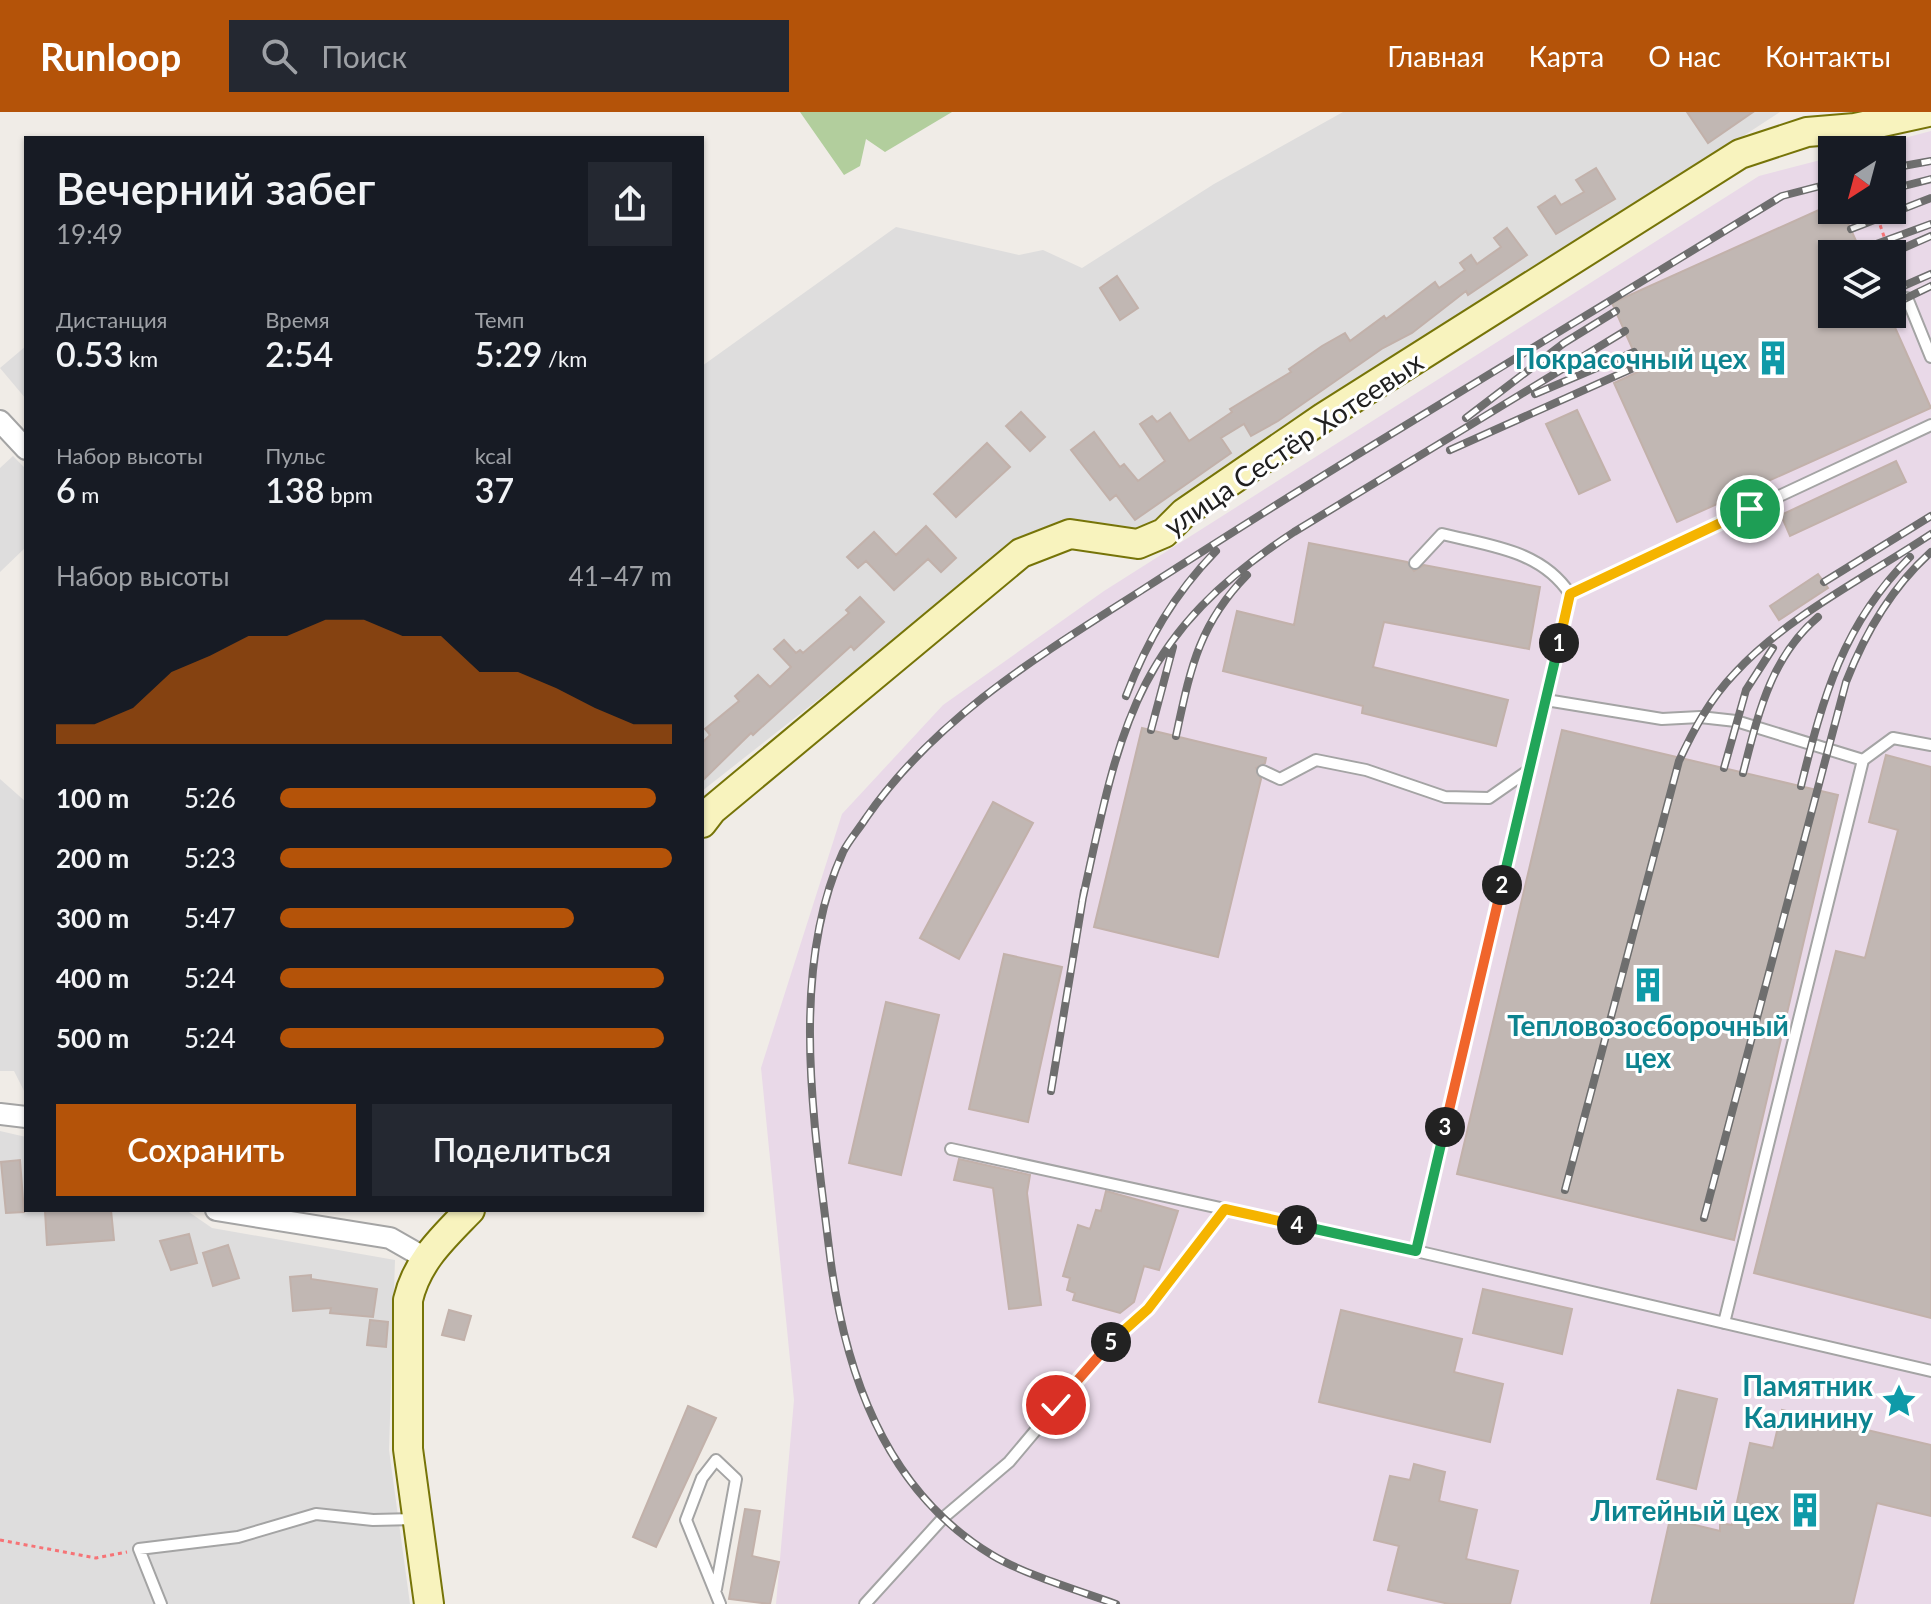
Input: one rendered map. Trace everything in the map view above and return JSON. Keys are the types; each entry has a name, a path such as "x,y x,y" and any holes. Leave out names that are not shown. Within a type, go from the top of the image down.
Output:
{"street":[{"name":"улица Сестёр Хотеевых","path":"704,821 724,800 1021,553 1070,534 1138,544 1164,533 1184,513 1324,417 1740,154 1807,132 1863,119 1928,112"},
{"path":"0,421 24,447"},
{"path":"0,1114 24,1117"},
{"path":"228,1212 390,1238 425,1258"},
{"path":"429,1604 408,1449 408,1300 413,1277 425,1258 468,1212"}],"lane":[{"path":"1907,298 1931,357"},
{"path":"1570,594 1931,425"},
{"path":"1415,563 1442,534 1526,555 1558,576 1570,594 1416,1251"},
{"path":"1546,700 1662,719 1700,717 1736,721 1863,760"},
{"path":"1724,1323 1863,760 1893,738 1931,745"},
{"path":"1263,771 1280,779 1316,760 1366,770 1445,797 1489,798 1529,770"},
{"path":"951,1149 1416,1251 1931,1371"},
{"path":"865,1604 943,1518 1009,1462 1104,1349 1148,1309 1225,1209"},
{"path":"716,1589 736,1479 716,1460 702,1478 686,1520 720,1604"},
{"path":"161,1604 139,1549 238,1537 316,1514 373,1520 418,1519"}],"path":[{"path":"0,1540 96,1558 139,1549"}],"shaded area":[{"path":"1343,112 1780,112 1155,520 1135,529 1068,519 1016,544 704,789 704,365 896,227 1019,255 1043,250 1082,268 1214,184"},
{"path":"1931,131 1931,1604 776,1604 794,1400 761,1068 842,814 943,705 1104,591 1759,176 1818,161 1818,224 1906,224 1906,138"},
{"path":"24,348 24,397 0,368"},
{"path":"13,456 24,467 24,549 0,572 0,468"},
{"path":"0,779 24,800 24,1091 14,1071 0,1071"},
{"path":"0,1131 24,1137 24,1212 189,1212 212,1228 395,1260 389,1450 410,1604 0,1604"}],"green space":[{"path":"800,112 952,112 885,152 866,139 860,166 844,175"}],"building":[{"path":"1687,112 1753,112 1708,143"},
{"path":"1596,168 1615,199 1556,234 1538,207 1555,196 1561,205 1584,192 1576,180"},
{"name":"Покрасочный цех","path":"1818,210 1818,224 1848,224 1856,240 1818,240 1818,328 1895,328 1931,408 1677,522 1614,383 1642,370 1612,303"},
{"path":"1507,228 1527,255 1468,295 1466,291 1412,333 1383,348 1278,421 1251,436 1244,424 1221,438 1231,453 1135,520 1116,495 1110,500 1071,450 1094,432 1120,467 1124,464 1138,481 1165,461 1140,424 1152,416 1157,422 1170,413 1189,441 1232,412 1230,409 1291,372 1289,369 1322,346 1345,333 1350,341 1384,316 1386,319 1435,282 1439,288 1465,270 1460,263 1471,255 1477,264 1501,247 1494,238"},
{"path":"1117,276 1138,308 1120,320 1100,288"},
{"path":"1577,410 1610,480 1579,494 1546,424"},
{"path":"1021,412 1045,437 1030,451 1006,426"},
{"path":"987,443 1010,467 956,517 934,494"},
{"path":"1896,461 1906,482 1790,536 1781,515"},
{"path":"926,526 956,558 941,572 928,559 894,590 866,561 858,568 847,557 874,532 896,555"},
{"path":"1309,543 1407,562 1414,571 1424,565 1540,587 1529,649 1384,622 1373,667 1508,700 1496,746 1362,713 1363,706 1223,671 1237,611 1294,625"},
{"path":"1818,574 1828,588 1779,620 1770,606"},
{"path":"860,597 884,622 854,650 851,646 753,735 751,733 704,779 704,741 710,735 705,729 739,701 735,696 758,675 770,687 791,667 774,649 784,640 796,653 800,650 803,653 849,613 846,610"},
{"path":"1142,728 1266,758 1265,763 1256,768 1261,779 1218,957 1094,927"},
{"name":"Тепловозосборочный цех","path":"1562,730 1838,795 1734,1240 1457,1174"},
{"path":"1886,755 1931,767 1931,1318 1754,1273 1836,951 1865,958 1898,830 1869,822"},
{"path":"993,802 1033,823 959,959 920,938"},
{"path":"1004,954 1062,967 1028,1122 969,1109"},
{"path":"886,1002 939,1015 901,1175 849,1163"},
{"path":"959,1159 1030,1175 1027,1193 1041,1305 1009,1309 993,1188 954,1180"},
{"path":"20,1160 24,1212 6,1213 1,1162"},
{"path":"1106,1191 1178,1211 1159,1270 1144,1266 1134,1302 1120,1313 1073,1300 1075,1293 1067,1290 1070,1278 1063,1276 1078,1225 1090,1229 1096,1210 1101,1211"},
{"path":"45,1212 111,1212 114,1240 47,1245"},
{"path":"189,1234 197,1263 171,1270 160,1241"},
{"path":"228,1245 239,1278 213,1286 203,1253"},
{"path":"311,1275 311,1279 377,1289 373,1317 330,1313 331,1308 293,1311 290,1277"},
{"path":"1483,1289 1572,1309 1562,1354 1473,1333"},
{"path":"449,1310 471,1316 464,1340 442,1335"},
{"path":"1341,1310 1462,1339 1454,1372 1503,1384 1490,1442 1319,1402"},
{"path":"370,1320 388,1322 386,1347 367,1345"},
{"path":"1678,1390 1717,1399 1696,1489 1657,1479"},
{"path":"688,1406 716,1418 656,1547 633,1537"},
{"name":"Литейный цех","path":"1782,1410 1931,1445 1931,1516 1877,1503 1853,1604 1651,1604 1670,1519 1720,1531 1720,1523 1732,1525 1750,1443 1773,1448"},
{"path":"1414,1464 1445,1472 1439,1501 1477,1510 1466,1559 1518,1571 1510,1604 1449,1604 1388,1590 1399,1546 1374,1540 1390,1476 1410,1480"},
{"path":"745,1509 760,1511 752,1556 779,1562 770,1604 729,1599"}],"railway":[{"path":"1906,165 1931,161"},
{"path":"1906,185 1931,179"},
{"path":"1116,1604 1019,1569 992,1555 954,1528 923,1496 896,1460 875,1422 858,1380 845,1337 829,1248 817,1150 810,1048 816,946 826,898 843,852 894,782 924,749 992,690 1028,664 1305,487 1782,196 1818,187"},
{"path":"1851,229 1931,198"},
{"path":"1887,240 1931,224"},
{"path":"1906,247 1931,236"},
{"path":"1906,285 1931,274"},
{"path":"1906,298 1931,286"},
{"path":"1466,418 1564,343 1616,311"},
{"path":"1082,902 1095,840 1124,735 1142,690 1167,649 1199,609 1241,571 1294,532 1625,331"},
{"path":"1535,394 1634,352"},
{"path":"1450,450 1640,365"},
{"path":"1824,582 1931,516"},
{"path":"1565,1190 1679,761 1697,726 1726,683 1778,634 1828,598 1931,534"},
{"path":"1126,696 1163,619 1187,584 1216,551"},
{"path":"1704,1218 1846,682 1881,612 1904,580 1931,552"},
{"path":"1801,786 1827,692 1852,635 1887,582 1910,557"},
{"path":"1176,736 1198,650 1217,612 1247,575"},
{"path":"1743,773 1761,709 1777,669 1802,633 1818,617"},
{"path":"1151,730 1173,647"},
{"path":"1724,768 1746,690 1773,648"},
{"path":"1051,1091 1084,891"}],"place":[{"name":"Покрасочный цех","path":"1773,358"},
{"name":"Тепловозосборочный цех","path":"1648,985"},
{"name":"Памятник Калинину","path":"1899,1401"},
{"name":"Литейный цех","path":"1805,1510"}],"route":[{"path":"1056,1405 1104,1349 1148,1309 1225,1209 1416,1251 1570,594 1750,509"}]}
